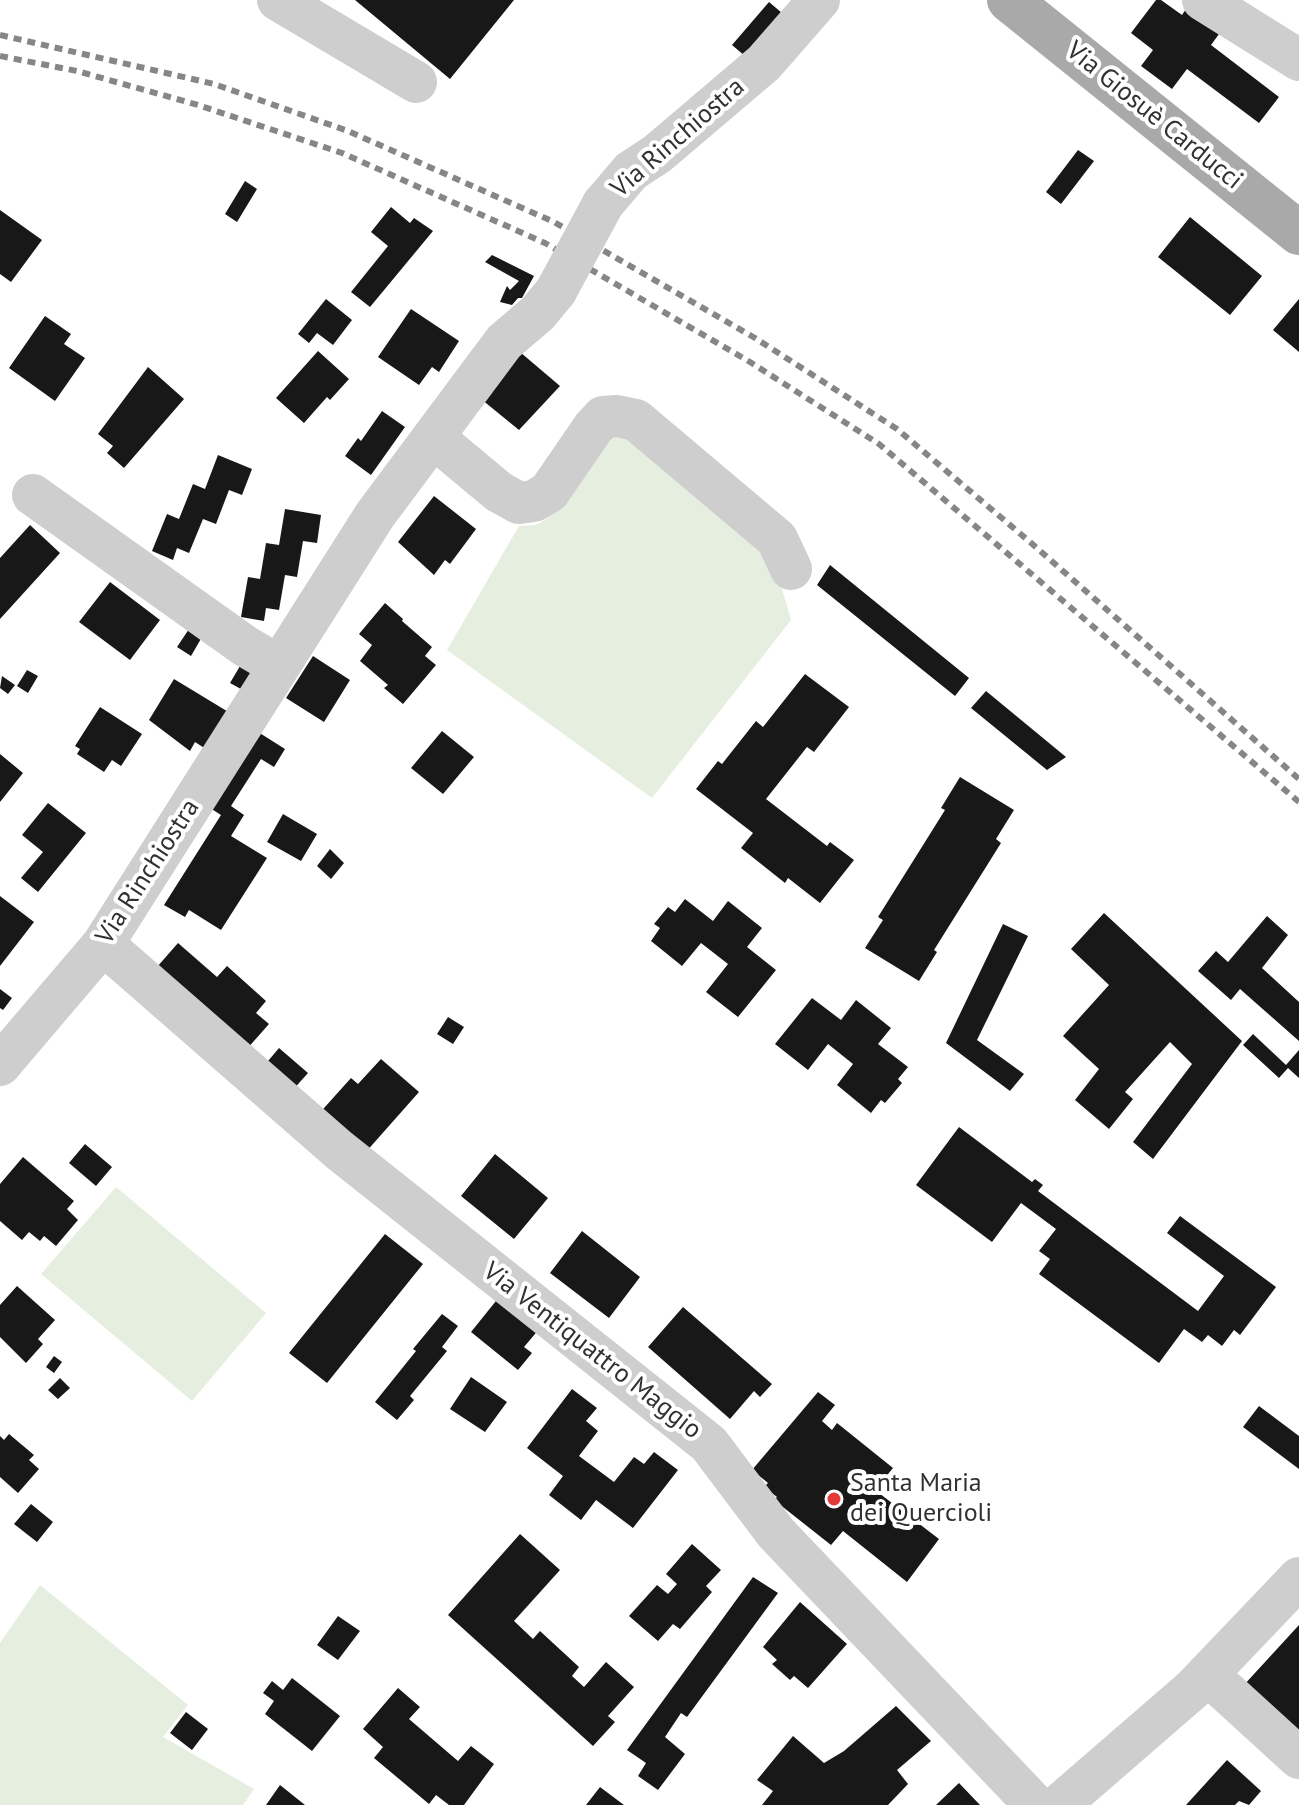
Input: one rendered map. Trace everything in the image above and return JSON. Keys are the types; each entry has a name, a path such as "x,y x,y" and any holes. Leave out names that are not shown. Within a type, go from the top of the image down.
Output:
{"main road":[{"name":"Via Giosuè Carducci","path":"1009,0 1299,233"}],"street":[{"path":"278,0 416,82"},
{"name":"Via Rinchiostra","path":"0,1065 103,944 375,515 504,342 538,313 556,291 603,204 631,171 657,154 764,63 819,0"},
{"path":"1203,0 1299,60"},
{"path":"433,437 499,492 519,503 534,501 549,492 603,417 636,420 777,539 791,569"},
{"path":"33,495 245,646 279,666"},
{"name":"Via Ventiquattro Maggio","path":"103,944 339,1150 709,1444 776,1533 1035,1805"},
{"path":"1059,1805 1207,1674 1299,1578"},
{"path":"1207,1674 1299,1758"}],"shaded area":[{"path":"620,428 772,554 791,620 652,798 447,650 519,526 536,525 548,518"},
{"path":"116,1187 266,1313 192,1401 41,1274"},
{"path":"40,1585 188,1705 163,1737 254,1789 243,1805 0,1805 0,1643"}],"building":[{"path":"355,0 514,0 450,79"},
{"path":"1156,0 1161,0 1182,15 1186,9 1219,34 1211,45 1279,97 1259,123 1187,69 1172,89 1141,66 1153,50 1131,33"},
{"path":"769,2 782,13 745,56 732,45"},
{"path":"1078,150 1094,161 1061,204 1046,192"},
{"path":"245,181 257,189 237,222 225,214"},
{"path":"391,207 410,223 414,218 433,231 370,307 351,292 388,246 371,232"},
{"path":"0,210 42,240 11,282 0,274"},
{"path":"1190,217 1262,276 1230,315 1158,257"},
{"path":"492,255 534,276 522,298 512,305 500,302 507,286 510,290 519,281 485,262"},
{"path":"326,299 352,320 333,345 317,333 309,343 298,334"},
{"path":"1299,299 1299,352 1273,330"},
{"path":"411,309 459,341 439,372 432,367 419,385 378,357"},
{"path":"45,316 71,334 64,344 85,358 55,401 9,368"},
{"path":"318,351 349,379 330,400 327,397 304,423 276,398"},
{"path":"520,352 560,386 519,430 481,399"},
{"path":"148,367 184,399 124,468 107,453 113,446 98,434"},
{"path":"382,411 405,427 371,475 345,456 358,438 361,441"},
{"path":"218,455 252,469 242,495 229,490 216,524 203,519 189,553 177,548 173,560 152,551 167,514 179,519 193,484 205,489"},
{"path":"434,496 476,529 450,564 445,560 434,575 398,542"},
{"path":"285,509 321,515 317,543 303,541 297,577 285,575 279,610 266,608 264,621 241,617 248,577 260,579 266,543 279,545"},
{"path":"30,525 60,553 0,619 0,558"},
{"path":"830,565 969,678 955,696 817,585"},
{"path":"110,582 160,620 130,660 79,622"},
{"path":"385,603 432,647 425,656 436,665 403,704 384,688 388,685 360,661 372,645 359,634"},
{"path":"189,629 202,637 191,656 177,647"},
{"path":"313,656 350,680 324,722 286,698"},
{"path":"243,661 263,672 250,694 230,683"},
{"path":"27,670 38,676 28,693 17,686"},
{"path":"805,674 849,707 814,752 807,747 766,799 827,846 830,842 854,860 820,903 788,878 785,883 741,848 753,833 696,789 718,761 722,764 756,721 763,727"},
{"path":"2,676 15,685 8,694 0,688"},
{"path":"174,679 235,716 212,753 195,742 190,751 149,720"},
{"path":"986,691 1066,757 1047,770 971,708"},
{"path":"100,707 142,734 121,766 112,760 104,772 77,754 80,749 75,746"},
{"path":"247,725 285,749 274,767 261,759 231,806 244,815 231,836 267,858 221,930 189,910 185,917 164,905 221,815 199,801"},
{"path":"442,731 474,757 443,794 411,768"},
{"path":"0,754 23,773 0,802"},
{"path":"960,777 1014,810 996,839 1001,843 934,950 937,952 919,981 865,948 883,920 878,917 945,810 941,808"},
{"path":"48,803 86,833 38,892 21,878 43,852 22,835"},
{"path":"283,814 317,834 301,861 267,842"},
{"path":"330,849 344,863 331,879 317,866"},
{"path":"0,896 34,922 0,966"},
{"path":"685,899 713,921 728,901 762,928 747,947 776,970 738,1017 706,992 728,964 701,943 682,966 651,941 660,928 654,924 668,907 675,912"},
{"path":"1104,913 1242,1041 1153,1159 1133,1142 1192,1064 1170,1042 1125,1092 1133,1099 1109,1129 1075,1100 1099,1069 1063,1036 1109,985 1071,949"},
{"path":"1267,916 1288,935 1262,968 1299,1002 1299,1041 1240,989 1231,1000 1198,971 1216,951 1228,962"},
{"path":"1003,924 1028,936 977,1040 1024,1074 1010,1091 946,1043"},
{"path":"178,943 217,977 227,966 266,1001 256,1013 269,1024 246,1050 157,967"},
{"path":"0,989 12,998 3,1010 0,1008"},
{"path":"812,998 841,1020 856,1000 891,1028 878,1044 908,1067 898,1079 902,1083 885,1103 881,1100 871,1113 837,1085 853,1064 828,1044 808,1070 775,1044"},
{"path":"448,1017 464,1027 453,1044 437,1034"},
{"path":"1253,1034 1286,1065 1299,1050 1299,1078 1288,1068 1279,1078 1243,1045"},
{"path":"279,1048 308,1073 291,1092 263,1067"},
{"path":"381,1059 419,1092 365,1153 316,1117 351,1078 358,1084"},
{"path":"959,1127 1032,1182 1035,1179 1043,1185 1038,1191 1198,1311 1224,1276 1167,1233 1180,1216 1276,1287 1240,1335 1234,1330 1222,1346 1208,1335 1202,1342 1184,1329 1159,1363 1039,1274 1050,1259 1039,1251 1056,1229 1021,1203 992,1242 916,1185"},
{"path":"85,1144 112,1167 96,1186 69,1163"},
{"path":"495,1154 548,1198 514,1239 461,1196"},
{"path":"23,1157 74,1201 67,1209 78,1220 56,1246 44,1236 40,1241 29,1232 22,1240 0,1221 0,1184"},
{"path":"582,1231 640,1277 609,1318 550,1273"},
{"path":"385,1234 423,1264 327,1383 289,1353"},
{"path":"17,1286 55,1320 38,1339 43,1344 26,1363 0,1337 0,1305"},
{"path":"500,1296 540,1328 524,1347 532,1353 518,1370 471,1332"},
{"path":"683,1307 772,1384 760,1397 754,1391 730,1419 648,1347"},
{"path":"442,1314 458,1326 442,1347 447,1351 410,1396 414,1400 397,1420 375,1402"},
{"path":"54,1356 62,1362 54,1373 46,1367"},
{"path":"471,1377 507,1402 485,1432 450,1409"},
{"path":"60,1378 70,1388 58,1399 48,1390"},
{"path":"572,1389 597,1408 586,1421 598,1431 579,1456 614,1482 634,1457 644,1464 654,1452 678,1470 633,1528 596,1500 581,1520 549,1495 563,1476 527,1448"},
{"name":"Santa Maria dei Quercioli","path":"818,1392 835,1405 822,1421 832,1430 837,1423 893,1468 875,1490 939,1539 907,1582 843,1531 831,1545 774,1500 777,1497 764,1487 768,1483 752,1470"},
{"path":"1259,1406 1299,1436 1299,1469 1243,1427"},
{"path":"9,1434 34,1455 29,1460 39,1469 18,1493 0,1477 0,1436 4,1440"},
{"path":"31,1504 53,1522 37,1542 14,1524"},
{"path":"520,1534 560,1570 514,1621 533,1639 540,1631 579,1667 572,1676 584,1687 606,1662 634,1687 608,1716 615,1722 593,1746 448,1615"},
{"path":"692,1544 721,1570 706,1586 712,1592 680,1629 673,1624 658,1641 629,1616 657,1585 668,1594 677,1584 666,1574"},
{"path":"753,1577 778,1593 687,1717 681,1713 665,1737 685,1754 658,1790 638,1776 646,1763 627,1750"},
{"path":"800,1602 847,1644 808,1688 794,1676 790,1680 772,1664 777,1660 763,1647"},
{"path":"338,1616 360,1631 338,1660 317,1645"},
{"path":"1299,1625 1299,1737 1243,1686"},
{"path":"292,1678 340,1716 312,1751 265,1714 274,1701 263,1693 272,1681 283,1690"},
{"path":"398,1688 420,1707 409,1719 458,1761 471,1746 494,1764 464,1805 449,1805 436,1795 429,1804 374,1758 383,1747 363,1729"},
{"path":"896,1706 931,1741 897,1770 908,1784 888,1805 762,1805 773,1791 757,1780 793,1736 824,1763 844,1751"},
{"path":"186,1712 208,1729 192,1750 170,1733"},
{"path":"1227,1760 1261,1791 1249,1805 1239,1801 1235,1805 1186,1805"},
{"path":"959,1783 980,1805 936,1805"},
{"path":"280,1785 305,1805 266,1805"},
{"path":"600,1787 624,1805 586,1805"}],"railway":[{"path":"0,35 214,84 348,131 554,222 755,338 897,429 1299,779"},
{"path":"0,56 77,71 198,105 342,153 545,243 750,362 879,444 1299,802"}],"place":[{"name":"Santa Maria dei Quercioli","path":"834,1499"}]}
